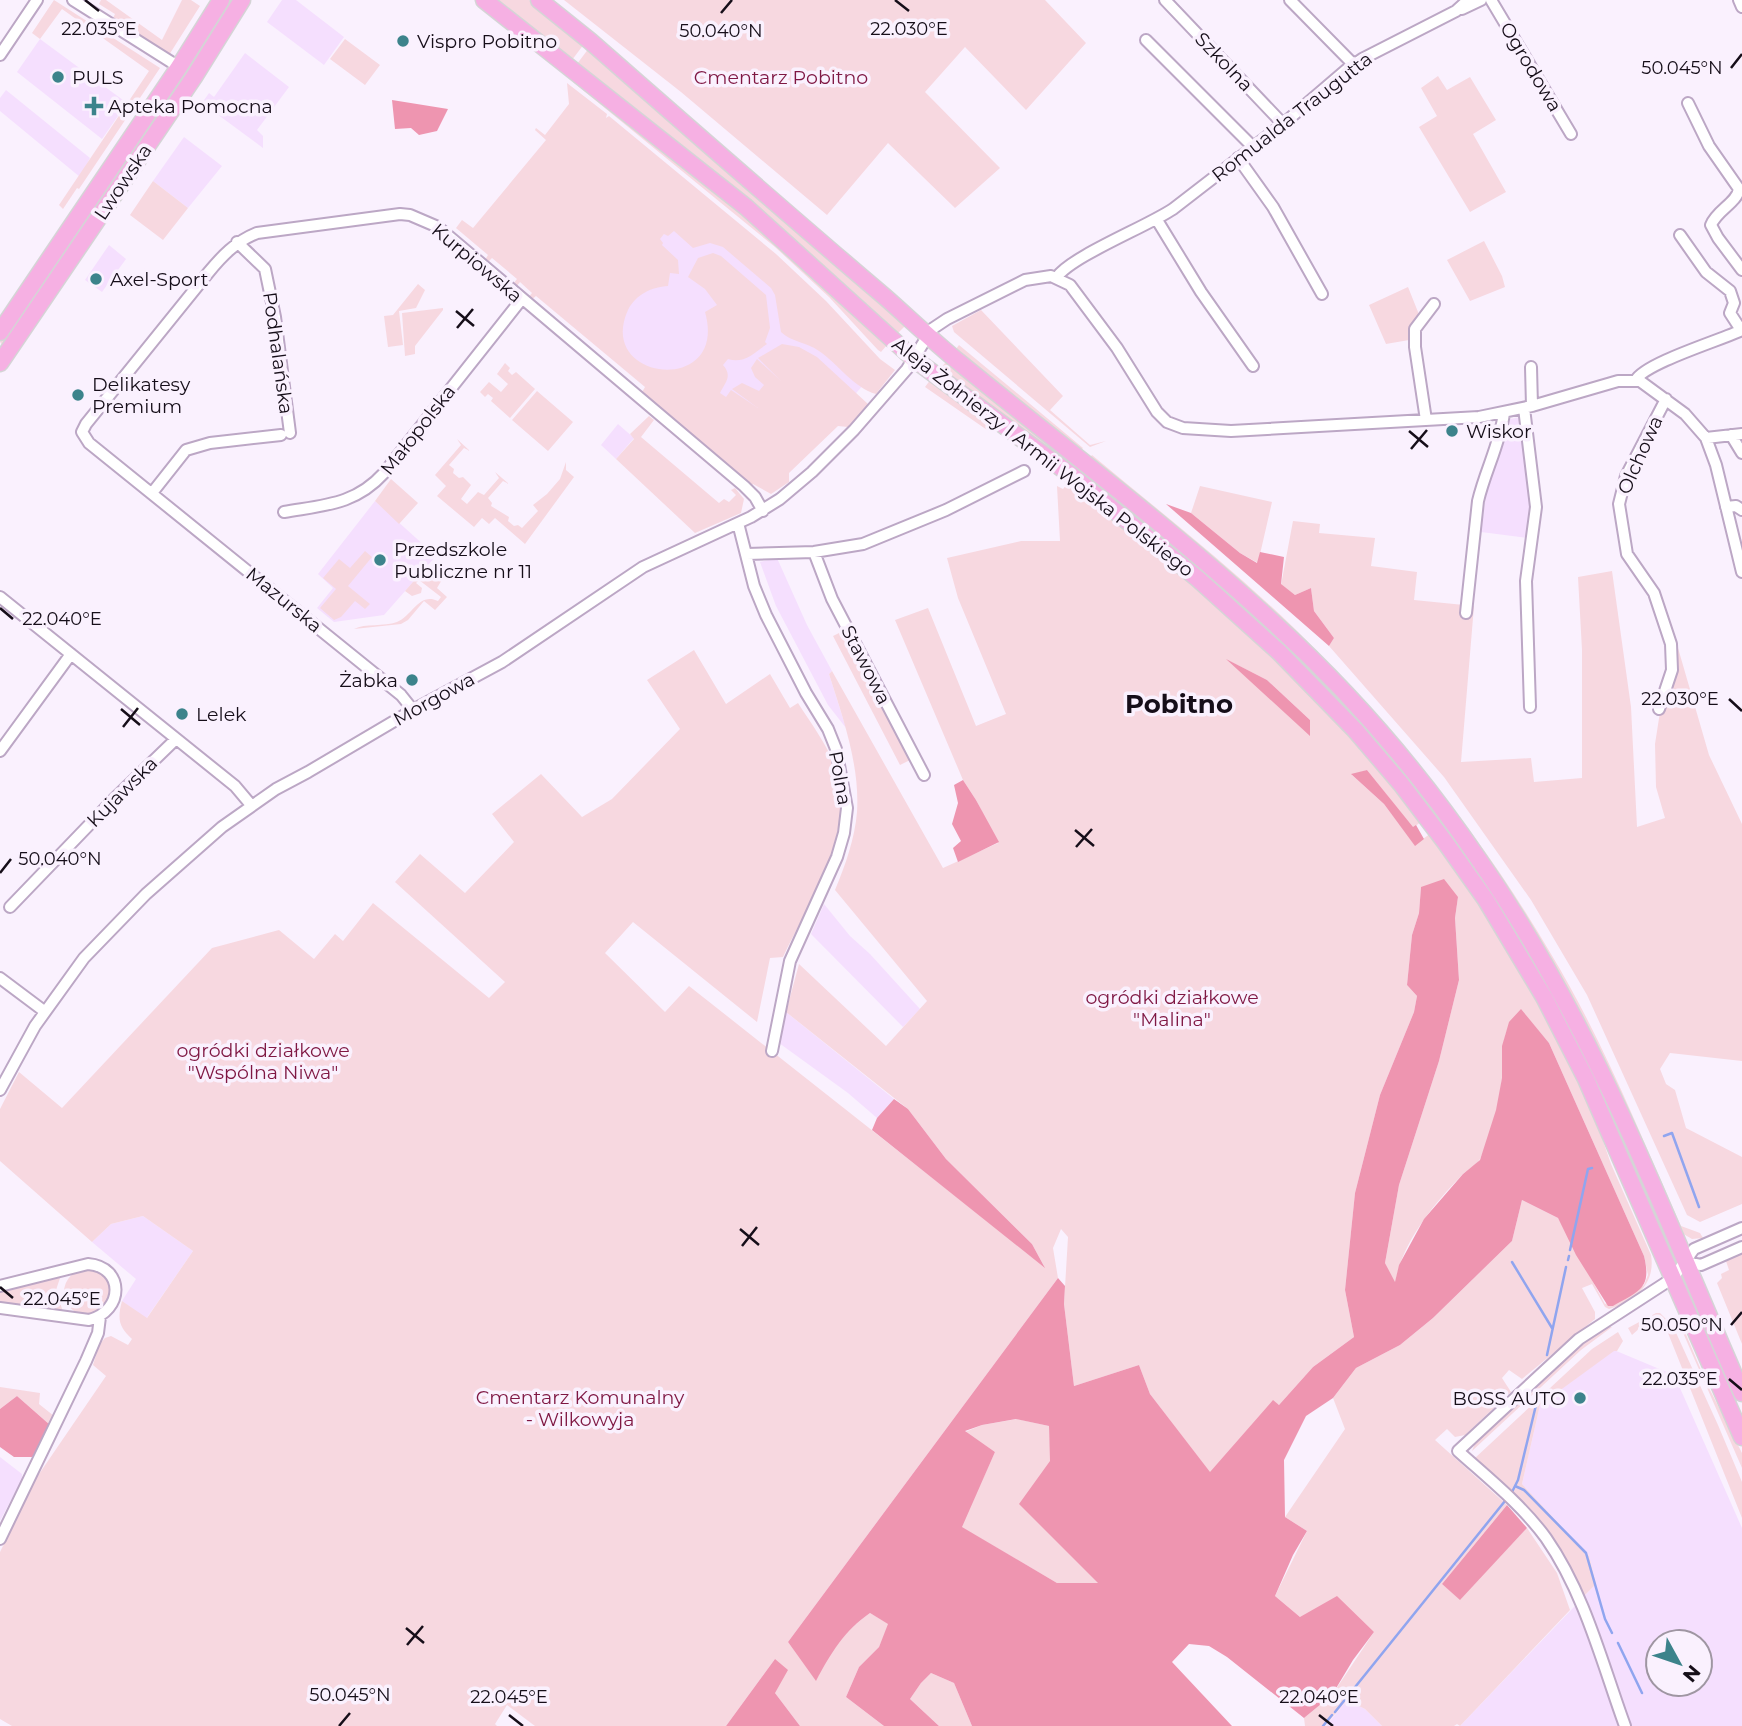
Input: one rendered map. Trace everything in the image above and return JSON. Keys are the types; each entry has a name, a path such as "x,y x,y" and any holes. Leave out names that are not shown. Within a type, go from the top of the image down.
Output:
{"main road":[{"name":"Lwowska","path":"0,332 179,67 221,0"},
{"name":"Lwowska","path":"0,363 194,77 242,0"},
{"name":"Aleja Żołnierzy I Armii Wojska Polskiego","path":"484,0 746,207 914,359 1071,475 1227,605 1307,680 1355,730 1401,784 1486,900 1544,997 1586,1079 1742,1437"},
{"name":"Aleja Żołnierzy I Armii Wojska Polskiego","path":"539,0 590,41 928,335 1216,571 1277,625 1349,697 1423,783 1498,887 1558,986 1605,1078 1742,1393"}],"street":[{"path":"0,55 37,0"},
{"path":"73,0 179,67"},
{"name":"Szkolna","path":"1165,0 1283,124"},
{"path":"1290,0 1354,65"},
{"name":"Romualda Traugutta","path":"1057,278 1070,264 1157,220 1283,124 1354,65 1456,11 1468,0"},
{"path":"1456,11 1481,0"},
{"name":"Ogrodowa","path":"1491,0 1571,134"},
{"path":"1739,0 1742,7"},
{"path":"1146,40 1253,146"},
{"path":"1688,103 1713,154 1739,189 1737,196 1720,212 1712,225 1718,238 1742,270"},
{"path":"1238,158 1273,207 1322,294"},
{"name":"Kurpiowska","path":"82,432 215,264 237,242 257,233 388,214 410,215 438,227 744,486 755,497 763,511"},
{"path":"1157,220 1201,292 1253,366"},
{"path":"1636,380 1639,374 1654,366 1742,330 1730,313 1734,303 1730,291 1706,272 1680,234"},
{"name":"Podhalańska","path":"152,493 186,450 210,443 285,434 275,317 265,269 237,242"},
{"path":"928,335 947,318 1012,285 1040,276 1057,278 1068,282 1079,294 1157,412 1176,427 1200,431 1504,414 1618,381 1636,380 1693,421 1706,438 1716,465 1742,572"},
{"name":"Małopolska","path":"284,512 342,502 356,496 378,480 521,300"},
{"path":"1426,420 1415,338 1419,322 1434,304"},
{"name":"Morgowa","path":"0,1090 44,1011 91,951 146,894 194,850 251,804 529,646 643,567 763,511 795,488 870,413 914,359 928,335"},
{"path":"1530,707 1526,581 1536,507 1528,407 1531,367"},
{"name":"Olchowa","path":"1659,709 1672,670 1671,644 1654,593 1627,554 1619,504 1626,476 1666,399"},
{"path":"1466,613 1478,501 1498,442 1504,414"},
{"name":"Mazurska","path":"82,432 89,443 401,695 413,710"},
{"path":"1706,438 1737,435 1742,453"},
{"path":"747,554 814,552 867,543 946,510 1024,471"},
{"path":"1726,507 1736,506 1742,510"},
{"name":"Polna","path":"738,523 747,554 747,564 766,615 806,693 828,729 836,749 847,808 837,857 790,961 772,1051"},
{"name":"Stawowa","path":"814,552 832,598 924,775"},
{"path":"0,597 240,790 251,804"},
{"path":"0,751 71,654"},
{"name":"Kujawska","path":"10,907 176,739"},
{"path":"0,978 44,1011"},
{"path":"1625,1726 1579,1598 1546,1538 1512,1500 1458,1451 1579,1339 1672,1278 1693,1249 1742,1228"},
{"path":"1685,1262 1701,1265 1742,1247"},
{"path":"0,1286 76,1265 93,1264 108,1273 115,1285 112,1306 100,1317 79,1320 0,1308"},
{"path":"0,1539 86,1362 98,1333 100,1317"}],"shaded area":[{"path":"282,0 296,0 344,37 324,65 267,22"},
{"path":"40,39 127,103 102,139 17,72"},
{"path":"245,53 289,87 257,130 263,136 263,148 202,103 209,93 214,97"},
{"path":"6,90 90,158 80,177 0,111 0,98"},
{"path":"392,100 448,109 437,131 419,135 411,128 395,129"},
{"path":"184,137 222,166 188,208 153,181"},
{"path":"688,207 802,306 864,384 777,485 579,329"},
{"path":"109,245 126,259 102,292 85,280"},
{"path":"1522,417 1533,506 1528,538 1481,532 1487,488 1510,419"},
{"path":"618,424 634,438 616,459 601,445"},
{"name":"Przedszkole Publiczne nr 11","path":"375,501 436,556 384,615 334,622 317,608 333,588 318,574"},
{"path":"1166,504 1191,513 1240,553 1257,563 1260,552 1284,557 1281,584 1295,595 1311,588 1314,611 1334,638 1329,646"},
{"path":"777,558 807,625 832,671 829,674 846,728 828,705 776,606 760,562"},
{"path":"1226,659 1267,680 1310,720 1310,736"},
{"path":"1367,770 1413,827 1416,825 1424,839 1415,846 1384,804 1351,774"},
{"path":"963,780 999,842 958,862 953,848 961,841 952,824 958,803 954,785"},
{"path":"1444,879 1458,897 1455,918 1459,980 1439,1061 1399,1185 1385,1263 1395,1282 1399,1265 1424,1219 1463,1174 1480,1160 1496,1110 1502,1078 1502,1046 1509,1022 1521,1009 1549,1043 1644,1256 1646,1276 1645,1282 1636,1292 1613,1306 1608,1306 1576,1255 1558,1218 1522,1200 1512,1241 1433,1318 1400,1345 1356,1368 1333,1398 1306,1416 1284,1460 1285,1517 1307,1531 1275,1596 1300,1617 1337,1596 1374,1632 1332,1695 1304,1718 1227,1657 1209,1646 1189,1644 1172,1662 1232,1726 972,1726 954,1683 931,1673 910,1699 939,1726 884,1726 846,1697 859,1667 879,1647 888,1624 870,1613 839,1643 816,1681 788,1642 1058,1278 1065,1286 1064,1304 1074,1386 1139,1365 1150,1394 1210,1472 1273,1400 1279,1405 1313,1367 1354,1337 1345,1290 1355,1193 1380,1095 1414,1012 1417,996 1407,985 1412,935 1419,913 1421,887","holes":["1016,1419 1049,1426 1050,1461 1019,1504 1098,1583 1057,1583 962,1527 995,1452 965,1431"]},
{"path":"824,904 850,936 920,1009 903,1027 811,934"},
{"path":"786,1012 894,1099 877,1118 848,1093 779,1043"},
{"path":"894,1099 908,1109 946,1159 1032,1244 1045,1268 872,1130 877,1118"},
{"path":"143,1216 193,1251 146,1319 122,1301 136,1279 92,1242 111,1224"},
{"path":"1614,1350 1669,1373 1676,1379 1742,1528 1742,1726 1460,1726 1596,1584 1589,1556 1522,1484 1540,1405"},
{"path":"17,1396 50,1425 39,1449 32,1457 14,1457 0,1447 0,1409"},
{"path":"0,1457 22,1474 22,1479 0,1521"},
{"path":"1507,1505 1527,1528 1460,1600 1442,1584"},
{"path":"775,1659 788,1670 775,1693 800,1726 726,1726"},
{"path":"1347,1700 1365,1709 1382,1726 1326,1726"}],"green space":[{"path":"54,0 160,68 63,209 59,205 149,71 62,9 40,39 32,33"},
{"path":"101,0 106,0 162,40 182,0 191,0 200,6 169,55 112,20 115,14 99,4"},
{"path":"228,0 235,0 205,49 4,347 0,342 172,89"},
{"path":"495,0 529,0 584,44 572,60"},
{"name":"Cmentarz Pobitno","path":"564,0 1045,0 1086,43 1026,110 965,47 925,92 1000,168 955,208 888,143 827,215 681,92"},
{"path":"345,39 380,65 365,85 330,59"},
{"path":"589,48 907,324 898,333 780,227 577,64"},
{"path":"1438,76 1447,90 1470,77 1496,120 1473,134 1506,192 1470,212 1419,127 1437,116 1421,88"},
{"path":"573,82 578,82 697,175 787,251 887,345 881,352 878,350 829,297 775,247"},
{"path":"567,83 607,114 606,118 609,116 776,254 826,301 880,359 895,370 876,394 860,387 819,351 781,332 775,295 771,288 723,247 710,243 693,248 674,231 668,236 664,234 660,239 662,245 678,260 679,274 670,273 668,286 645,292 631,304 623,334 629,352 644,364 663,370 682,367 698,357 707,339 705,312 717,305 705,289 688,277 698,258 713,253 721,256 766,295 770,328 765,342 767,344 749,357 728,359 723,365 728,376 720,393 726,397 731,390 758,408 732,389 742,383 759,391 764,385 755,377 751,368 757,359 781,381 758,358 782,344 799,347 817,357 868,404 848,427 838,426 789,473 789,482 771,494 753,484 751,486 641,394 645,387 536,296 531,300 528,298 532,293 520,282 516,287 513,284 517,279 492,258 487,263 485,260 488,255 456,228 462,220 473,228 546,140 535,130 536,128 545,135 569,104"},
{"path":"153,181 188,208 163,240 130,215"},
{"path":"1484,241 1505,287 1470,301 1447,260"},
{"path":"418,284 425,290 416,308 399,311 403,345 388,347 384,316 393,315"},
{"path":"1408,287 1420,317 1409,340 1386,344 1369,305"},
{"path":"443,308 415,346 415,354 405,356 402,313"},
{"path":"981,310 1063,396 1050,410 1090,445 1106,441 1090,447 954,332 952,326"},
{"path":"959,345 1083,448 1080,451 956,349"},
{"path":"946,362 1072,461 1068,466 939,370"},
{"path":"505,363 512,375 516,372 535,389 510,418 491,401 493,398 488,394 485,397 480,392 489,382 501,392 508,384 497,374"},
{"path":"931,379 990,423 990,432 925,387"},
{"path":"537,391 573,422 548,451 512,420"},
{"path":"649,416 654,420 641,437 719,503 724,499 729,502 736,495 731,490 735,488 744,499 741,513 695,533 616,459 634,439 630,434"},
{"path":"457,439 470,451 464,448 449,465 454,469 453,473 459,478 463,477 471,485 461,499 467,504 478,492 484,495 499,478 495,472 509,484 503,481 488,498 491,506 509,517 508,521 514,526 522,528 538,511 533,505 560,479 566,462 566,470 574,477 525,544 495,518 489,524 482,518 474,527 437,496 446,486 435,475 461,445"},
{"path":"1092,455 1293,627 1366,702 1465,823 1524,909 1570,987 1636,1122 1681,1226 1700,1233 1703,1238 1692,1239 1680,1232 1618,1092 1412,761 1089,459"},
{"path":"1081,468 1275,632 1346,704 1407,774 1461,844 1526,942 1595,1072 1662,1224 1660,1225 1623,1137 1547,991 1379,749 1077,472"},
{"path":"391,479 418,503 399,524 375,501"},
{"path":"1069,482 1208,596 1288,669 1357,743 1422,821 1413,828 1367,770 1352,775 1384,804 1415,845 1431,833 1487,915 1559,1038 1587,1095 1611,1164 1651,1255 1652,1265 1647,1283 1627,1302 1609,1309 1605,1307 1592,1284 1582,1288 1595,1312 1595,1319 1522,1379 1509,1370 1502,1378 1511,1392 1465,1435 1455,1437 1447,1429 1435,1440 1507,1505 1442,1584 1460,1599 1527,1528 1557,1573 1570,1610 1460,1726 1382,1726 1365,1709 1347,1700 1325,1726 1305,1726 1304,1718 1332,1695 1374,1632 1300,1617 1275,1596 1307,1531 1285,1517 1345,1429 1333,1398 1356,1368 1400,1345 1433,1318 1512,1241 1522,1200 1558,1218 1605,1304 1644,1285 1648,1275 1644,1256 1549,1043 1521,1010 1505,1035 1499,1099 1481,1157 1451,1187 1420,1225 1404,1253 1395,1284 1385,1263 1399,1185 1439,1061 1459,980 1455,918 1458,897 1421,887 1419,913 1412,935 1407,985 1417,996 1414,1012 1380,1095 1355,1193 1345,1290 1354,1337 1313,1367 1279,1405 1273,1401 1210,1473 1150,1394 1139,1365 1074,1386 1064,1304 1068,1237 1061,1229 1053,1248 1058,1278 788,1642 816,1680 838,1643 870,1613 889,1624 879,1647 859,1667 846,1697 884,1726 800,1726 775,1693 775,1659 726,1726 535,1726 507,1705 495,1724 497,1726 12,1726 0,1719 0,1552 37,1477 106,1376 93,1365 97,1352 95,1349 105,1338 111,1336 128,1345 132,1339 120,1322 122,1301 147,1318 193,1251 143,1216 111,1224 92,1242 0,1161 0,1109 19,1072 62,1108 212,948 279,930 314,959 335,934 343,941 373,903 489,998 505,982 395,882 420,854 465,893 514,842 492,814 541,774 582,817 612,799 680,729 647,680 694,650 726,704 770,674 790,708 798,703 834,764 840,789 836,839 818,888 783,957 770,958 757,1022 633,922 605,953 665,1012 689,986 1044,1266 1032,1244 946,1159 908,1109 786,1012 799,964 886,1046 927,1001 835,890 852,842 857,795 849,742 829,674 832,671 943,868 998,843 963,780 895,620 928,608 976,726 1006,714 958,598 947,558 1021,541 1060,541 1057,486 1063,489","holes":["1229,661 1267,680 1310,720 1310,735"]},
{"path":"1200,486 1272,502 1258,563 1240,553 1191,513"},
{"path":"1293,521 1320,524 1319,533 1375,538 1371,566 1417,572 1414,600 1474,606 1461,762 1531,758 1534,782 1582,778 1582,650 1578,577 1612,571 1631,707 1637,827 1665,818 1656,787 1655,744 1660,712 1673,674 1678,648 1709,755 1742,824 1742,1061 1670,1053 1660,1069 1666,1084 1675,1090 1686,1128 1742,1157 1742,1204 1700,1222 1687,1215 1587,995 1531,900 1444,777 1329,646 1334,638 1314,611 1311,588 1295,595 1281,585"},
{"path":"365,551 372,557 348,586 370,604 365,609 355,601 341,617 334,620 320,608 336,589 323,578 339,559 350,568"},
{"path":"428,565 443,578 437,588 447,597 435,610 424,601 408,620 401,624 354,629 397,622 421,602 426,600 431,599 438,601 441,597 419,580 416,583 422,588 421,593 412,596 405,591"},
{"path":"845,630 914,758 900,765 833,636"},
{"path":"1742,1254 1742,1344 1717,1283 1722,1278 1721,1274 1729,1270 1726,1261"},
{"path":"87,1269 103,1276 110,1292 103,1308 87,1315 71,1308 64,1292 71,1276"},
{"path":"61,1275 56,1290 63,1312 0,1303 0,1290"},
{"path":"1660,1313 1673,1326 1742,1482 1742,1518 1668,1333 1661,1322 1656,1320 1632,1335 1628,1328"},
{"path":"1679,1318 1707,1384 1742,1453 1742,1468 1677,1319"},
{"path":"1607,1327 1612,1327 1581,1350 1472,1451 1476,1441 1539,1380 1573,1350"},
{"path":"1618,1332 1623,1341 1617,1351 1540,1405 1522,1484 1589,1556 1596,1584 1584,1596 1562,1556 1537,1522 1475,1458 1592,1349"},
{"path":"0,1387 40,1393 39,1404 54,1416 50,1425 17,1396 0,1409"},
{"path":"1017,1419 1049,1426 1051,1461 1099,1584 1057,1583 961,1527 995,1452 965,1432 982,1425"},
{"path":"931,1673 954,1683 972,1726 939,1726 910,1699"}],"waterway":[{"path":"1664,1136 1672,1133 1699,1207"},
{"path":"1570,1250 1588,1169 1592,1168"},
{"path":"1568,1260 1569,1256"},
{"path":"1512,1262 1552,1328"},
{"path":"1547,1355 1566,1267"},
{"path":"1512,1492 1518,1480 1536,1405"},
{"path":"1515,1486 1524,1490 1586,1553 1605,1619 1612,1633"},
{"path":"1335,1712 1505,1501"},
{"path":"1618,1643 1642,1693"},
{"path":"1323,1726 1332,1715"}],"place":[{"name":"Vispro Pobitno","path":"403,41"},
{"name":"PULS","path":"58,77"},
{"name":"Apteka Pomocna","path":"94,106"},
{"name":"Axel-Sport","path":"96,279"},
{"name":"Delikatesy Premium","path":"78,395"},
{"name":"Wiskor","path":"1452,431"},
{"name":"Przedszkole Publiczne nr 11","path":"380,560"},
{"name":"Żabka","path":"412,680"},
{"name":"Lelek","path":"182,714"},
{"name":"BOSS AUTO","path":"1580,1398"}],"district":[{"name":"Pobitno","path":"1179,704"}],"park label":[{"name":"ogródki działkowe \"Malina\"","path":"1172,1008"},
{"name":"ogródki działkowe \"Wspólna Niwa\"","path":"263,1061"},
{"name":"Cmentarz Komunalny - Wilkowyja","path":"580,1408"}]}
